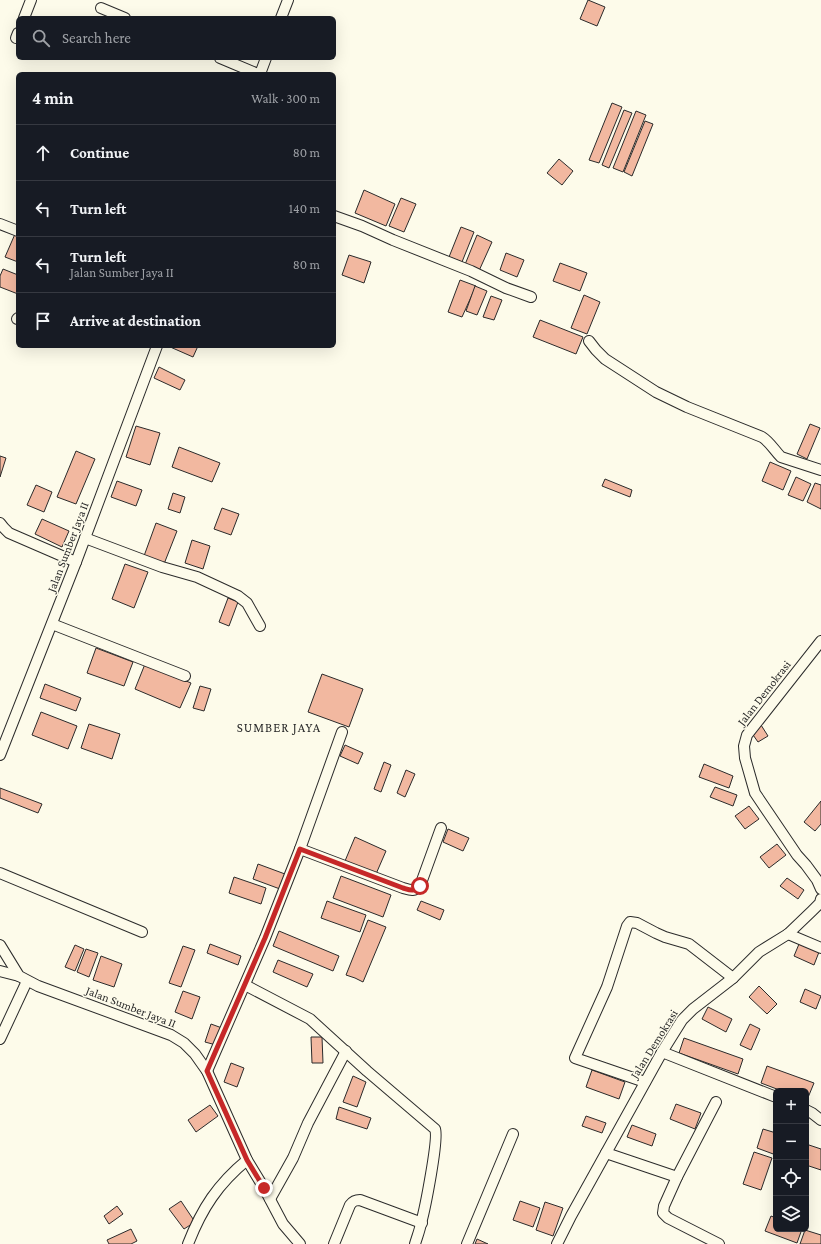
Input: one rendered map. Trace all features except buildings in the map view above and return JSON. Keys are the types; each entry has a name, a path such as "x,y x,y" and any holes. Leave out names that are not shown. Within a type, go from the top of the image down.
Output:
{"street":[{"path":"25,16 31,0"},
{"path":"282,16 288,0"},
{"path":"102,8 120,16"},
{"path":"225,60 254,72"},
{"path":"260,72 265,60"},
{"path":"336,217 471,271 531,298"},
{"path":"0,224 16,230"},
{"path":"589,341 605,359 656,392 687,407 762,437 767,440 781,457 821,470"},
{"name":"Jalan Sumber Jaya II","path":"0,755 76,562 156,348"},
{"path":"0,523 9,533 76,562"},
{"path":"85,538 162,567 197,577 238,596 247,603 260,626"},
{"path":"52,624 185,676"},
{"name":"Jalan Demokrasi","path":"820,883 797,855 755,793 745,758 744,746 746,735 821,641"},
{"path":"207,1071 265,938 300,849 342,732"},
{"path":"300,849 414,891 420,886 441,828"},
{"path":"0,873 142,932"},
{"name":"Jalan Demokrasi","path":"557,1244 645,1082 682,1020 693,1009 733,978 759,952 788,934 820,903 821,899"},
{"path":"645,1082 575,1058 607,987 627,926 630,922 637,923 656,934 689,944 733,978"},
{"path":"788,934 821,948"},
{"path":"0,945 23,978 0,1039"},
{"name":"Jalan Sumber Jaya II","path":"0,972 23,978 38,986 171,1035 184,1043 195,1054 207,1071 247,1160 283,1224 300,1244"},
{"path":"245,985 310,1019 321,1031 346,1051 437,1132 422,1223 415,1244"},
{"path":"270,1199 293,1158 308,1123 346,1051"},
{"path":"662,1052 773,1096"},
{"path":"716,1102 677,1177 664,1206 663,1213 668,1218 719,1244"},
{"path":"809,1112 821,1120"},
{"path":"466,1244 513,1134"},
{"path":"606,1153 677,1177"},
{"path":"188,1244 203,1210 212,1195 237,1168 247,1160"},
{"path":"334,1244 350,1205 356,1200 360,1200 422,1223"}],"district":[{"name":"SUMBER JAYA","path":"279,727"}],"route":[{"path":"264,1188 247,1160 207,1071 265,938 300,849 403,888 414,891 420,886"}]}
